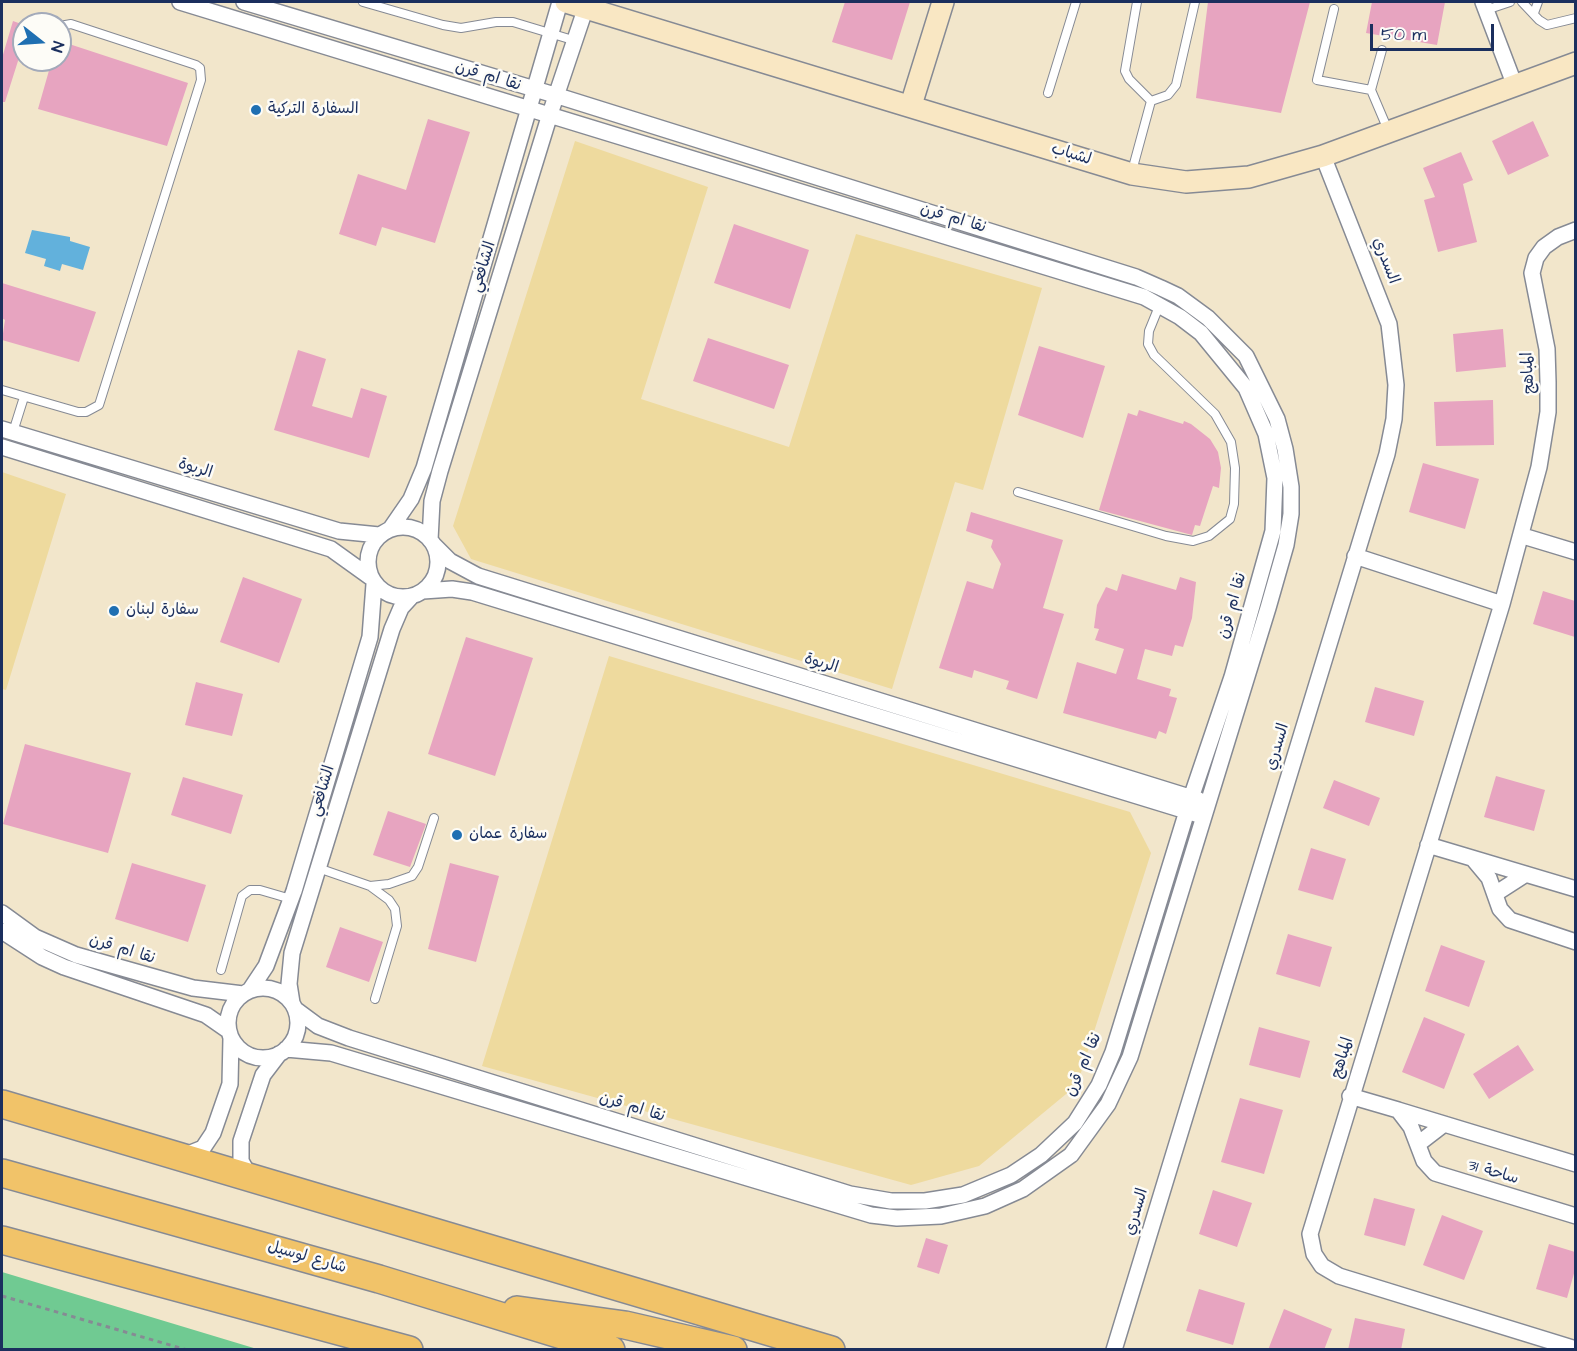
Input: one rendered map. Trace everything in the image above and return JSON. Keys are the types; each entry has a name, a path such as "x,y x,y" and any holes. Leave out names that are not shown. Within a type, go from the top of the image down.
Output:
{"highway":[{"path":"2,1104 254,1181 831,1350"},
{"name":"شارع لوسيل","path":"2,1173 379,1279 611,1350"},
{"path":"2,1240 409,1350"},
{"path":"480,1311 510,1309 555,1313 625,1325 733,1350"}],"street":[{"name":"نقا ام قرن","path":"180,2 1106,285 1160,304 1201,333 1246,388 1266,434 1275,478 1274,531 1232,677 1189,805 1113,1052 1089,1104 1065,1134 1029,1164 990,1185 945,1199 891,1201 850,1194 349,1038 318,1026 293,1006"},
{"name":"نقا ام قرن","path":"244,2 535,88 1136,277 1194,307 1238,346 1263,387 1282,435 1289,469 1291,514 1286,545 1268,608 1130,1057 1108,1104 1071,1155 1040,1179 1005,1198 965,1212 915,1218 871,1215 331,1053 283,1052"},
{"name":"الشافعي","path":"385,532 411,499 424,468 561,2"},
{"path":"911,105 943,2"},
{"name":"الشافعي","path":"432,542 432,501 440,471 550,114 576,42 576,4"},
{"name":"لشباب","path":"576,4 1132,174 1186,182 1218,182 1249,177 1323,156 1575,63"},
{"path":"1484,6 1515,86"},
{"name":"السدري","path":"1114,1350 1387,454 1394,418 1395,356 1385,314 1323,156"},
{"name":"المباهج","path":"1575,230 1558,237 1544,247 1536,258 1532,273 1546,349 1548,412 1543,448 1522,536 1502,604 1350,1096 1310,1234 1314,1254 1322,1266 1351,1280 1575,1349"},
{"name":"الربوة","path":"7,431 339,531 385,532"},
{"path":"2,447 331,549 391,596 418,594 436,575 437,554 432,542 412,528 385,532 368,554 372,580"},
{"path":"1522,536 1575,552"},
{"name":"الربوة","path":"432,542 450,561 478,576 1205,810"},
{"path":"1355,556 1502,604"},
{"name":"الشافعي","path":"246,992 266,966 291,899 370,637 372,580"},
{"name":"الربوة","path":"418,594 452,589 472,592 1189,805"},
{"name":"الشافعي","path":"293,1006 289,984 292,952 392,629 401,609 418,594"},
{"path":"1428,845 1575,890"},
{"path":"1471,858 1489,878 1500,909 1510,920 1575,942"},
{"path":"1495,894 1526,874"},
{"name":"نقا ام قرن","path":"2,913 35,938 76,955 193,988 246,992"},
{"path":"2,932 42,957 64,967 206,1015 230,1035 243,1052 252,1057 271,1057 283,1052"},
{"path":"180,1157 203,1148 213,1133 230,1084 230,1011 246,992 268,988 277,991 293,1006 297,1030 283,1052 263,1075 241,1141 241,1161 254,1181"},
{"name":"ساحة 31","path":"1350,1096 1575,1164"},
{"name":"ساحة 31","path":"1398,1110 1411,1127 1429,1169 1441,1177 1575,1216"},
{"path":"1418,1144 1444,1124"}],"lane":[{"path":"363,2 452,27 513,22 576,42"},
{"path":"1048,93 1076,2"},
{"path":"1137,2 1125,70 1129,79 1151,100"},
{"path":"1151,100 1168,95 1176,85 1195,2"},
{"path":"1484,6 1510,2"},
{"path":"1522,2 1547,25 1575,18"},
{"path":"1534,13 1538,2"},
{"path":"1334,9 1317,80 1371,90"},
{"path":"2,390 78,412 86,412 99,405 201,80 200,68 196,65 72,24"},
{"path":"1382,50 1371,90 1389,131"},
{"path":"1132,174 1151,100"},
{"path":"1018,492 1166,536 1193,541 1209,536 1230,519 1234,504 1235,468 1231,442 1215,414 1154,355 1148,344 1149,331 1160,304"},
{"path":"7,431 24,397"},
{"path":"370,886 389,884 412,876 418,867 434,818"},
{"path":"318,868 370,886 389,900 397,915 397,926 375,999"},
{"path":"221,970 242,896 250,890 260,890 291,899"}],"path":[{"path":"2,1296 187,1350"}],"green space":[{"path":"2,1272 257,1349 2,1349"}],"sand":[{"path":"575,141 708,187 641,399 789,447 856,234 1042,288 983,490 955,482 892,689 471,559 453,526"},
{"path":"2,472 66,494 6,690 2,689"},
{"path":"609,656 1130,812 1151,853 1077,1085 979,1166 911,1185 482,1066"}],"water":[{"path":"32,230 70,237 70,241 90,247 83,270 62,264 60,271 44,266 46,259 25,253"}],"building":[{"path":"845,2 910,2 892,60 832,42"},
{"path":"1208,2 1310,2 1281,113 1196,98"},
{"path":"1372,2 1445,2 1437,45 1366,33"},
{"path":"12,24 12,72 14,72 5,102 2,102 2,58"},
{"path":"72,45 188,83 167,146 38,109 49,72 72,72"},
{"path":"428,119 470,132 435,243 382,227 376,246 339,234 358,174 406,190"},
{"path":"1533,121 1549,156 1508,175 1492,141"},
{"path":"1461,152 1473,180 1463,184 1477,242 1438,252 1424,200 1435,197 1423,168"},
{"path":"734,224 809,250 790,309 714,283"},
{"path":"2,283 96,312 79,362 2,340 5,320 2,318"},
{"path":"1503,329 1506,367 1456,372 1453,334"},
{"path":"708,338 789,365 774,409 693,381"},
{"path":"1039,346 1105,366 1083,438 1018,415"},
{"path":"298,350 326,359 312,406 352,418 361,388 387,396 369,458 274,430"},
{"path":"1493,400 1494,445 1436,446 1434,402"},
{"path":"1139,410 1183,424 1184,421 1191,424 1210,439 1218,452 1221,468 1219,488 1213,486 1200,526 1195,525 1192,535 1099,510 1128,413 1137,416"},
{"path":"1423,463 1479,479 1465,529 1409,512"},
{"path":"971,512 1063,540 1043,608 1064,614 1037,699 1006,689 1009,681 974,670 972,678 939,668 967,581 993,589 1001,564 991,547 993,540 966,531"},
{"path":"1122,574 1176,590 1180,577 1196,582 1192,618 1183,647 1175,645 1172,656 1145,649 1137,679 1171,689 1169,696 1177,698 1166,734 1159,731 1156,739 1063,713 1077,662 1116,674 1124,649 1095,640 1099,629 1094,628 1097,605 1106,587 1117,591"},
{"path":"243,577 302,599 279,663 220,642"},
{"path":"1543,591 1575,601 1575,637 1533,624"},
{"path":"466,637 533,658 495,776 428,754"},
{"path":"196,682 243,694 232,736 185,725"},
{"path":"1375,687 1424,701 1414,736 1365,722"},
{"path":"25,744 131,773 108,853 3,824"},
{"path":"1496,776 1545,790 1534,831 1484,817"},
{"path":"183,777 243,795 231,834 171,815"},
{"path":"1334,780 1380,798 1369,826 1323,808"},
{"path":"388,811 426,824 410,867 373,855"},
{"path":"1311,848 1346,859 1333,900 1298,890"},
{"path":"132,863 206,885 188,942 115,919"},
{"path":"450,863 499,876 476,962 428,949"},
{"path":"340,927 383,942 369,982 326,967"},
{"path":"1288,934 1332,947 1320,987 1276,974"},
{"path":"1441,945 1485,961 1469,1007 1425,991"},
{"path":"1424,1017 1465,1034 1444,1089 1402,1072"},
{"path":"1259,1027 1310,1041 1300,1078 1249,1065"},
{"path":"1518,1045 1534,1070 1489,1099 1473,1074"},
{"path":"1240,1098 1283,1110 1264,1174 1221,1162"},
{"path":"1213,1190 1252,1203 1237,1247 1199,1234"},
{"path":"1374,1198 1415,1209 1405,1246 1364,1235"},
{"path":"1442,1215 1483,1231 1464,1280 1423,1265"},
{"path":"926,1238 948,1245 939,1274 917,1267"},
{"path":"1549,1244 1575,1252 1575,1270 1567,1298 1536,1289"},
{"path":"1199,1289 1245,1303 1233,1345 1186,1331"},
{"path":"1284,1309 1332,1329 1324,1350 1268,1350"},
{"path":"1355,1318 1405,1329 1401,1350 1348,1350"}],"place":[{"name":"السفارة التركية","path":"256,110"},
{"name":"سفارة لبنان","path":"114,611"},
{"name":"سفارة عمان","path":"457,835"}]}
